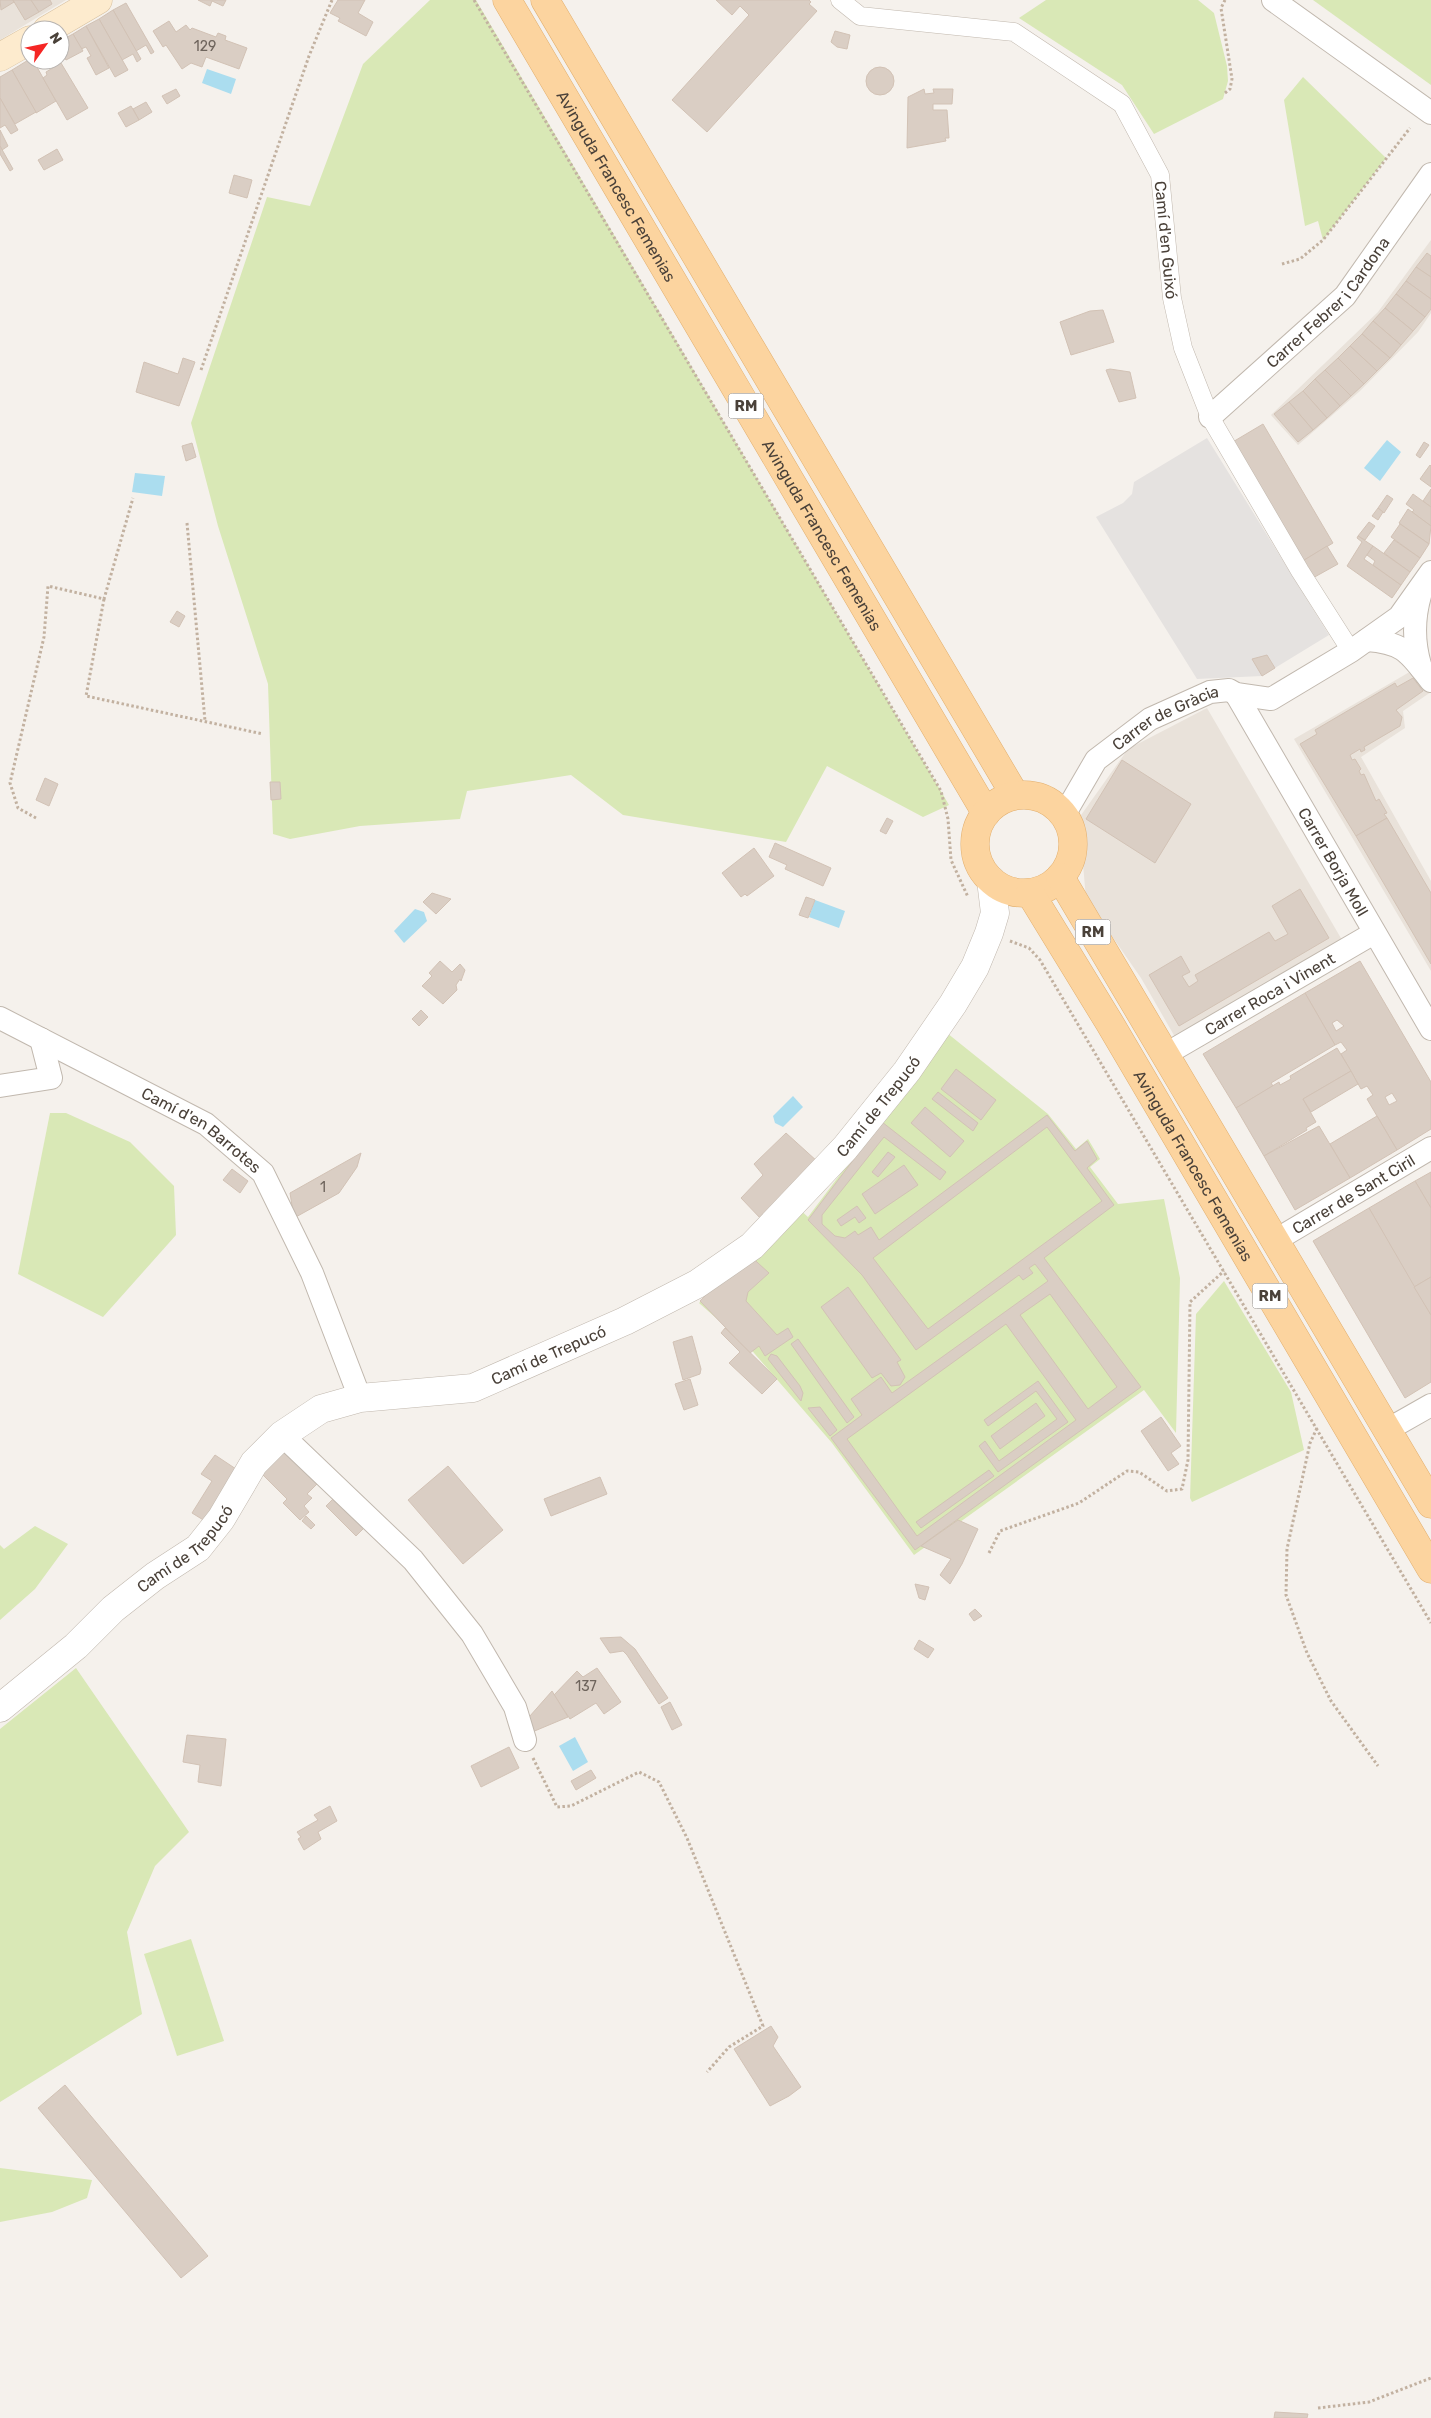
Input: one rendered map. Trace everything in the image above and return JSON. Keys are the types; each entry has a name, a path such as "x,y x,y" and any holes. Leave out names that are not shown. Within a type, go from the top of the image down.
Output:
{"main road":[{"path":"64,20 98,0"},
{"name":"Avinguda Francesc Femenias","path":"507,0 986,812"},
{"name":"Avinguda Francesc Femenias","path":"545,0 1015,795"},
{"path":"0,58 20,46"},
{"path":"1015,795 1033,796 1050,802 1064,815 1070,827 1072,853 1060,877 1051,885 1030,893 1002,888 981,869 976,855 974,840 978,825 986,812 999,801 1015,795"},
{"name":"Avinguda Francesc Femenias","path":"1060,877 1431,1504"},
{"name":"Avinguda Francesc Femenias","path":"1030,893 1431,1569"}],"street":[{"name":"Camí d'en Guixó","path":"840,0 860,16 1014,32 1122,104 1147,136 1160,175 1172,298 1183,348 1210,417 1300,571 1359,646"},
{"path":"1273,0 1431,113"},
{"name":"Carrer Febrer i Cardona","path":"1210,417 1345,296 1431,174"},
{"path":"1426,675 1414,646 1418,602 1429,580"},
{"name":"Carrer de Gràcia","path":"1064,815 1096,760 1150,719 1210,692 1228,690 1236,694 1271,699 1359,646 1399,617 1429,580"},
{"path":"1359,646 1390,642 1406,651 1426,675"},
{"name":"Carrer Borja Moll","path":"1236,694 1431,1029"},
{"name":"Camí de Trepucó","path":"0,1708 76,1646 113,1609 155,1576 198,1548 221,1519 254,1463 282,1435 320,1409 360,1398 473,1388 625,1321 697,1284 752,1246 844,1148 907,1071 975,967 990,933 995,913 991,880"},
{"name":"Carrer Roca i Vinent","path":"1166,1054 1374,933"},
{"name":"Camí d'en Barrotes","path":"0,1018 206,1124 263,1173 312,1273 360,1398"},
{"path":"0,1086 50,1078 41,1039"},
{"name":"Carrer de Sant Ciril","path":"1276,1240 1431,1148"},
{"path":"1387,1430 1431,1405"},
{"path":"282,1435 413,1560 472,1634 515,1707 525,1740"}],"path":[{"path":"201,370 309,56 332,0"},
{"path":"474,0 941,791 948,819 952,860 970,902"},
{"path":"1225,0 1222,8 1232,79 1230,89 1225,93"},
{"path":"1282,264 1300,259 1323,240 1410,128"},
{"path":"134,498 104,599 86,696 263,734"},
{"path":"186,523 204,721"},
{"path":"36,818 18,808 10,783 44,637 48,586 104,599"},
{"path":"990,933 1030,948 1040,960 1431,1623"},
{"path":"989,1554 1000,1531 1078,1503 1127,1471 1140,1472 1167,1491 1182,1489 1188,1460 1190,1302 1224,1271 1246,1255"},
{"path":"1319,1423 1310,1443 1287,1549 1286,1595 1307,1653 1331,1701 1378,1766"},
{"path":"525,1740 557,1807 571,1806 639,1772 659,1782 687,1838 762,2026 729,2047 707,2072"},
{"path":"1318,2408 1369,2402 1431,2378"}],"shaded area":[{"path":"0,0 66,0 33,20 20,20 20,28 0,40"},
{"path":"1431,240 1431,313 1418,332 1360,391 1298,445 1271,415 1378,312"},
{"path":"1207,438 1329,635 1262,676 1197,679 1096,517 1123,503 1132,494 1134,482"},
{"path":"1413,670 1431,692 1403,711 1405,728 1361,757 1431,881 1431,971 1294,739"},
{"path":"1207,708 1342,940 1175,1037 1141,978 1086,899 1079,818 1128,749"}],"green space":[{"path":"430,0 476,0 949,805 923,817 827,766 786,842 623,815 571,775 467,791 460,819 360,826 290,839 273,834 268,684 218,526 191,423 267,197 310,206 363,64"},
{"path":"1046,0 1198,0 1214,13 1227,66 1228,81 1223,99 1154,134 1122,85 1019,18"},
{"path":"1313,0 1431,0 1431,85"},
{"path":"1303,77 1386,158 1323,240 1318,221 1305,226 1284,100"},
{"path":"947,1033 1048,1114 1076,1149 1088,1139 1100,1159 1090,1167 1118,1204 1164,1199 1180,1278 1176,1433 1144,1390 914,1555 832,1443 748,1346 699,1303 798,1208 808,1217"},
{"path":"50,1113 66,1113 130,1142 174,1186 176,1235 103,1317 18,1274"},
{"path":"1224,1281 1291,1392 1304,1450 1192,1502 1190,1498 1196,1314"},
{"path":"35,1526 68,1544 35,1589 0,1620 0,1545 4,1549"},
{"path":"76,1668 189,1832 155,1866 127,1932 142,2014 0,2102 0,1729"},
{"path":"191,1939 224,2041 177,2056 144,1954"},
{"path":"0,2168 92,2180 87,2198 52,2212 0,2222"}],"water":[{"path":"207,69 236,79 231,94 202,83"},
{"path":"1387,440 1401,452 1380,481 1364,468"},
{"path":"135,473 165,476 162,496 132,492"},
{"path":"815,900 845,911 839,928 809,917"},
{"path":"415,909 424,912 427,921 404,943 394,931"},
{"path":"793,1096 803,1107 783,1127 775,1123 773,1116"},
{"path":"575,1737 588,1762 573,1771 559,1746"}],"building":[{"path":"0,0 13,0 14,2 1,10"},
{"path":"13,0 31,0 39,12 25,20"},
{"path":"31,0 50,0 52,4 39,12"},
{"path":"198,0 226,0 223,6 212,1 210,6"},
{"path":"338,0 365,0 358,13 373,22 366,36 338,21 340,18 330,13"},
{"path":"716,0 809,0 811,2 809,4 817,11 707,132 672,100 749,15 740,6 732,15"},
{"path":"126,3 154,52 151,54 146,45 136,51 113,10"},
{"path":"113,10 141,59 137,62 133,54 122,60 99,19"},
{"path":"99,19 128,70 115,77 86,26"},
{"path":"169,21 176,32 186,25 190,30 192,28 216,37 218,33 226,36 225,40 247,48 239,69 206,57 202,67 191,63 182,69 166,45 163,47 153,31"},
{"path":"86,26 109,68 96,75 87,58 91,56 86,47 81,49 73,34"},
{"path":"835,31 850,35 847,49 837,47 831,42"},
{"path":"73,34 83,51 70,58 70,36"},
{"path":"20,65 20,70 39,70 56,101 36,113 12,70"},
{"path":"880,67 890,71 894,81 890,91 880,95 870,91 866,81 870,71"},
{"path":"12,70 36,112 15,124 0,98 0,77"},
{"path":"49,70 65,70 88,108 67,120 43,78 47,75 46,72"},
{"path":"176,89 180,96 167,104 162,96"},
{"path":"924,89 925,94 934,93 933,89 953,89 952,104 933,104 933,110 947,110 949,138 945,138 946,141 907,148 908,97"},
{"path":"0,98 18,130 11,134 5,125 0,128"},
{"path":"146,102 152,112 139,120 133,109"},
{"path":"131,106 139,120 126,127 118,113"},
{"path":"0,130 8,146 2,150 0,146"},
{"path":"0,146 13,169 10,171 0,154"},
{"path":"57,149 63,160 44,170 38,160"},
{"path":"234,175 252,180 247,198 229,193"},
{"path":"1427,253 1431,256 1431,277 1416,267"},
{"path":"1416,267 1431,277 1431,299 1406,281"},
{"path":"1406,281 1431,299 1431,309 1425,317 1396,294"},
{"path":"1396,294 1425,317 1413,331 1385,308"},
{"path":"1385,308 1413,331 1401,345 1373,321"},
{"path":"1103,310 1114,342 1071,355 1060,322 1090,311"},
{"path":"1373,321 1401,345 1390,358 1362,334"},
{"path":"1362,334 1390,358 1377,371 1350,346"},
{"path":"1350,346 1377,371 1364,384 1338,358"},
{"path":"183,358 195,362 179,406 136,392 144,362 178,374"},
{"path":"1338,358 1364,384 1351,396 1325,370"},
{"path":"1106,370 1130,372 1136,398 1119,402"},
{"path":"1325,370 1351,396 1340,406 1315,379"},
{"path":"1315,379 1340,406 1327,418 1303,391"},
{"path":"1303,391 1327,418 1313,430 1289,402"},
{"path":"1289,402 1313,430 1298,442 1274,414"},
{"path":"1263,424 1333,543 1301,562 1231,443"},
{"path":"1424,442 1429,445 1420,458 1416,455"},
{"path":"192,443 196,457 186,461 182,446"},
{"path":"1431,466 1431,487 1420,479"},
{"path":"1431,489 1431,507 1423,501"},
{"path":"1413,494 1431,507 1431,526 1412,512 1414,510 1406,504"},
{"path":"1387,495 1393,499 1384,513 1378,508"},
{"path":"1378,508 1383,512 1378,520 1372,516"},
{"path":"1408,509 1431,526 1429,544 1399,523"},
{"path":"1369,522 1375,526 1365,540 1358,536"},
{"path":"1400,524 1429,544 1420,558 1391,537"},
{"path":"1358,536 1373,546 1364,559 1401,585 1392,598 1347,566 1362,542 1357,538"},
{"path":"1394,540 1420,558 1410,572 1384,553"},
{"path":"1327,546 1338,564 1311,579 1301,562"},
{"path":"1373,546 1410,572 1401,585 1373,565 1375,561 1367,555"},
{"path":"177,611 185,616 179,627 170,622"},
{"path":"1267,655 1275,668 1262,676 1252,659"},
{"path":"1413,678 1423,691 1396,710 1402,717 1400,726 1364,747 1365,750 1361,752 1360,749 1350,755 1352,760 1355,759 1361,769 1359,771 1361,775 1364,774 1376,801 1379,799 1387,813 1384,814 1387,818 1356,836 1300,744 1317,734 1315,730 1395,683 1397,687"},
{"path":"1122,760 1191,804 1155,863 1086,819"},
{"path":"45,778 58,784 49,806 36,800"},
{"path":"270,782 280,782 281,799 271,800"},
{"path":"887,818 893,821 886,834 880,831"},
{"path":"1387,818 1431,893 1431,964 1356,836"},
{"path":"775,843 831,868 823,886 785,869 787,865 769,857"},
{"path":"754,848 774,876 747,896 745,894 741,897 722,873"},
{"path":"1300,889 1329,938 1179,1026 1149,975 1181,956 1190,972 1182,976 1189,987 1198,981 1195,975 1269,932 1275,941 1288,934 1272,906"},
{"path":"432,893 451,899 436,914 423,902"},
{"path":"806,897 815,900 808,918 799,915"},
{"path":"440,961 452,972 460,964 465,970 461,981 460,979 456,985 457,990 443,1004 422,986 432,976 429,973"},
{"path":"1360,961 1431,1082 1431,1129 1397,1150 1367,1099 1373,1095 1367,1086 1361,1089 1341,1054 1347,1050 1341,1042 1335,1045 1305,993","holes":["1337,1020 1344,1026 1336,1031 1332,1023","1392,1093 1397,1101 1389,1105 1385,1097"]},
{"path":"1305,993 1335,1045 1271,1083 1273,1086 1236,1108 1203,1054"},
{"path":"421,1010 428,1017 419,1026 412,1019"},
{"path":"1337,1048 1351,1071 1303,1099 1316,1122 1306,1128 1307,1130 1264,1156 1236,1108 1279,1082 1280,1085 1291,1079 1290,1076"},
{"path":"956,1069 996,1100 981,1120 941,1089"},
{"path":"1351,1071 1358,1084 1311,1112 1303,1099"},
{"path":"938,1092 978,1123 973,1131 932,1099"},
{"path":"925,1107 964,1141 950,1157 911,1123"},
{"path":"1047,1115 1075,1151 1087,1141 1097,1159 1087,1168 1114,1205 1044,1258 1141,1387 915,1550 831,1438 862,1415 851,1399 881,1377 892,1393 1048,1281 1035,1264 1029,1268 1033,1273 1023,1280 1019,1275 916,1350 862,1275 808,1220 882,1122 946,1172 940,1180 884,1137 822,1215 822,1224 835,1236 845,1238 855,1231 858,1235 871,1227 879,1240","holes":["1047,1127 1102,1201 928,1329 873,1258","1050,1294 1117,1387 1088,1409 1020,1315","1006,1324 1076,1420 917,1536 847,1439"]},
{"path":"1377,1116 1397,1150 1350,1178 1330,1144"},
{"path":"1319,1126 1350,1178 1295,1210 1264,1156"},
{"path":"786,1133 818,1162 762,1220 741,1198 763,1175 754,1164"},
{"path":"888,1152 895,1157 878,1177 872,1172"},
{"path":"361,1153 357,1167 339,1193 294,1218 290,1193"},
{"path":"904,1165 918,1185 875,1214 862,1194"},
{"path":"232,1169 248,1181 240,1193 223,1180"},
{"path":"1431,1172 1431,1208 1415,1181"},
{"path":"1415,1181 1431,1208 1431,1277 1414,1287 1369,1208"},
{"path":"857,1206 866,1218 859,1223 855,1217 841,1226 837,1220"},
{"path":"1369,1208 1431,1315 1431,1382 1405,1398 1313,1241"},
{"path":"747,1253 769,1273 748,1292 746,1301 777,1335 788,1328 793,1337 765,1356 759,1346 750,1353 700,1301"},
{"path":"1431,1277 1431,1315 1414,1287"},
{"path":"848,1287 901,1360 897,1362 905,1377 900,1385 891,1386 881,1373 872,1378 821,1307"},
{"path":"725,1328 777,1379 762,1394 729,1363 740,1352 721,1333"},
{"path":"692,1336 701,1369 700,1374 683,1380 673,1342"},
{"path":"798,1339 854,1417 847,1423 791,1344"},
{"path":"771,1354 777,1356 800,1386 803,1393 801,1401 768,1359"},
{"path":"690,1379 698,1405 684,1410 675,1384"},
{"path":"1038,1381 1068,1422 998,1472 979,1446 985,1441 999,1461 1057,1419 1036,1391 988,1426 984,1420"},
{"path":"1036,1403 1045,1416 1000,1449 991,1436"},
{"path":"820,1407 837,1430 830,1436 808,1408"},
{"path":"1161,1417 1181,1446 1171,1453 1179,1464 1168,1471 1141,1431"},
{"path":"286,1445 321,1480 307,1494 312,1498 304,1506 309,1512 300,1520 283,1503 287,1499 260,1472"},
{"path":"215,1455 236,1469 205,1521 192,1513 212,1481 201,1474"},
{"path":"448,1466 503,1530 463,1564 408,1500"},
{"path":"989,1470 994,1476 921,1528 916,1522"},
{"path":"600,1477 607,1494 551,1516 544,1499"},
{"path":"337,1495 366,1526 356,1536 326,1506"},
{"path":"306,1516 315,1525 311,1529 302,1521"},
{"path":"958,1520 978,1529 962,1564 950,1584 940,1575 951,1559 921,1546"},
{"path":"915,1584 929,1587 925,1600 919,1598"},
{"path":"975,1609 982,1616 974,1621 969,1614"},
{"path":"621,1637 635,1649 668,1698 659,1704 627,1655 623,1651 610,1653 600,1638"},
{"path":"919,1640 934,1649 928,1658 914,1649"},
{"path":"597,1668 621,1702 604,1714 596,1703 570,1719 554,1695 577,1671 583,1677"},
{"path":"552,1691 568,1717 525,1735 522,1725"},
{"path":"670,1702 682,1725 672,1730 661,1707"},
{"path":"187,1735 226,1739 221,1786 198,1782 200,1765 183,1762"},
{"path":"509,1747 519,1768 481,1787 471,1766"},
{"path":"591,1770 596,1778 576,1790 571,1781"},
{"path":"330,1806 337,1821 318,1832 321,1839 304,1850 298,1839 301,1837 297,1832 318,1820 314,1815"},
{"path":"771,2026 778,2037 773,2046 801,2087 770,2106 734,2049"},
{"path":"65,2085 208,2256 181,2278 38,2108"},
{"path":"1275,2412 1308,2414 1307,2418 1274,2418"}]}
